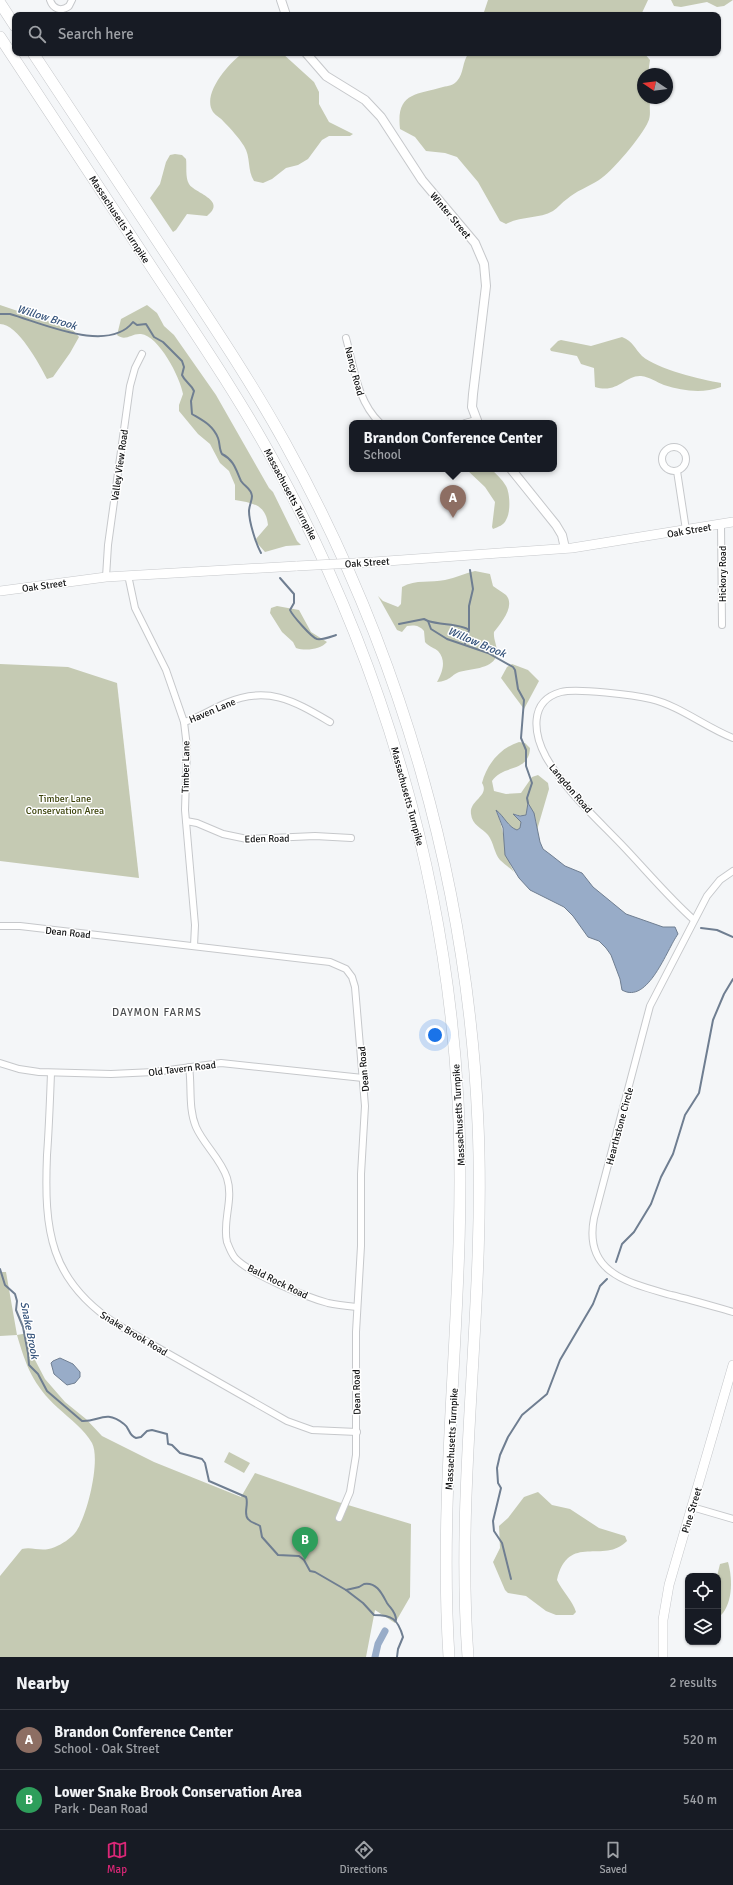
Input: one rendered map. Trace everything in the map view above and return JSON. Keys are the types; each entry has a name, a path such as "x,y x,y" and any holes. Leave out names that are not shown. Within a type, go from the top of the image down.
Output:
{"highway":[{"path":"0,3 12,21"},
{"name":"Massachusetts Turnpike","path":"0,37 12,55"},
{"name":"Massachusetts Turnpike","path":"13,56 218,367 276,466 321,553 350,620 380,700 405,782 420,840 438,924 452,1020 458,1094 460,1204 447,1532 449,1657"},
{"name":"Massachusetts Turnpike","path":"35,56 216,330 262,403 301,472 332,533 370,622 398,697 425,785 443,856 459,941 471,1026 478,1124 479,1221 465,1538 465,1587 468,1657"}],"main road":[{"name":"Oak Street","path":"0,591 106,577 373,562 565,548 733,522"},
{"name":"Pine Street","path":"664,1657 663,1620 668,1592 733,1365"}],"street":[{"path":"50,0 54,8 60,10 69,6 72,0"},
{"path":"281,0 285,12"},
{"name":"Winter Street","path":"309,56 326,76 358,95 372,106 389,129 422,180 467,232 479,252 485,270 486,286 472,407 477,420"},
{"name":"Nancy Road","path":"346,338 363,400 377,420"},
{"name":"Valley View Road","path":"106,577 108,545 130,386 135,368 142,354"},
{"path":"670,447 679,448 686,454 686,462 683,467 677,471 666,468 662,461 663,454 670,447"},
{"path":"677,471 686,530"},
{"path":"513,472 553,520 562,535 565,548"},
{"name":"Hickory Road","path":"721,524 722,625"},
{"name":"Timber Lane","path":"128,576 135,608 168,675 184,722 187,747 185,798 186,821 195,925 194,946"},
{"name":"Langdon Road","path":"694,920 558,776 538,740 536,732 537,715 540,708 553,696 567,692 643,698 665,704 733,738"},
{"name":"Haven Lane","path":"184,722 201,716 230,701 260,694 276,696 291,702 330,722"},
{"name":"Eden Road","path":"186,821 197,823 223,834 247,839 315,836 351,838"},
{"name":"Hearthstone Circle","path":"733,871 720,880 709,892 648,1012 594,1218 592,1237 595,1250 601,1262 609,1271 623,1280 733,1312"},
{"name":"Dean Road","path":"0,926 20,926 330,962 346,968 354,982 356,994 365,1116 360,1174 361,1246 358,1307 356,1455 353,1478 347,1500 339,1518"},
{"name":"Old Tavern Road","path":"0,1063 19,1069 51,1073 120,1074 154,1072 210,1063 363,1078"},
{"name":"Bald Rock Road","path":"189,1067 194,1120 200,1133 221,1165 229,1186 229,1207 226,1233 229,1246 235,1257 262,1275 310,1297 329,1303 358,1307"},
{"name":"Snake Brook Road","path":"51,1073 46,1185 48,1224 51,1240 60,1263 83,1296 118,1325 287,1421 312,1430 357,1432"},
{"path":"692,1507 733,1519"}],"green space":[{"path":"488,0 648,0 642,12 484,12"},
{"path":"671,0 733,0 724,6 717,7 707,2 681,7 674,6"},
{"path":"285,56 314,82 319,92 319,104 329,122 353,134 350,136 329,136 322,140 308,159 298,165 286,168 272,179 263,183 254,181 250,172 248,155 244,146 223,121 213,112 210,105 211,96 219,79 237,57"},
{"path":"467,56 647,56 650,60 649,68 637,68 637,104 650,104 649,119 640,136 626,154 599,180 565,200 548,214 512,221 506,224 500,221 478,182 457,157 445,153 426,151 415,137 400,129 401,108 404,102 416,94 449,86 456,82 461,75"},
{"path":"170,155 182,155 186,159 189,184 208,197 214,206 207,216 187,214 173,232 150,198 160,184 166,162"},
{"path":"0,305 73,330 79,337 53,377 47,379 21,337 14,330 0,324"},
{"path":"147,305 157,313 164,326 174,335 216,395 269,488 273,492 297,541 301,545 286,546 265,552 257,543 256,539 268,525 267,518 257,506 247,502 235,500 235,485 229,471 220,463 210,444 198,434 179,411 179,405 183,394 178,378 168,358 148,336 137,334 123,338 117,335 121,319"},
{"path":"622,337 634,345 642,356 649,361 680,373 721,383 721,387 692,391 664,385 650,378 635,376 610,388 595,387 594,368 581,364 577,356 551,351 550,349 561,340 591,346"},
{"path":"469,472 494,472 506,486 509,498 508,517 501,526 493,529 495,502 485,487"},
{"path":"475,571 490,574 493,586 506,595 509,599 506,615 494,632 497,650 496,657 490,664 480,668 459,672 447,679 437,682 443,667 441,655 437,650 425,642 424,631 420,628 416,626 407,626 402,632 397,630 378,596 383,601 398,607 401,604 402,587 413,583 440,581"},
{"path":"277,606 299,610 311,632 327,642 320,647 312,649 296,648 293,642 282,632 270,613 271,608"},
{"name":"Timber Lane Conservation Area","path":"0,664 68,667 117,683 139,878 0,861"},
{"path":"512,664 528,670 539,681 524,709 501,678 507,667"},
{"path":"519,742 525,743 530,748 529,756 520,765 502,772 492,781 494,791 506,794 521,793 532,777 538,775 548,783 549,789 537,830 536,820 528,804 526,815 523,816 514,814 521,822 520,828 517,830 513,829 496,811 510,865 514,872 500,860 488,835 475,824 472,818 471,809 482,795 484,787 482,783 491,763 506,748"},
{"path":"0,1272 6,1272 17,1335 0,1336"},
{"path":"28,1333 35,1360 45,1379 65,1402 86,1419 102,1436 154,1462 241,1497 255,1473 338,1502 411,1524 410,1597 395,1623 375,1610 366,1657 0,1657 0,1576 22,1549 50,1549 63,1543 75,1533 80,1526 88,1502 94,1475 95,1462 92,1443 89,1438 49,1400 36,1383 27,1366 17,1335"},
{"path":"229,1452 250,1463 244,1473 224,1462"},
{"path":"538,1492 552,1505 570,1509 599,1528 625,1536 627,1541 618,1548 578,1553 569,1557 562,1566 557,1580 575,1608 576,1612 573,1615 556,1615 546,1611 526,1596 508,1593 505,1590 493,1562 500,1548 499,1526 508,1518 524,1497"},
{"path":"728,1562 731,1577 729,1600 727,1607 721,1615 721,1573 718,1573 720,1564"}],"water":[{"path":"528,803 534,813 540,842 543,849 565,866 582,873 593,887 626,914 663,927 675,927 678,934 656,973 640,990 631,993 622,990 620,979 611,955 606,948 599,941 588,937 573,916 564,907 530,890 519,878 505,855 503,828 496,810 514,829 517,830 520,828 521,822 513,814 520,816 526,815"},
{"path":"60,1358 73,1364 80,1372 80,1377 75,1383 67,1385 54,1374 51,1363"}],"waterway":[{"name":"Willow Brook","path":"0,314 10,314 56,329 92,336 108,336 122,331 133,322 137,325 146,324 154,337 163,342 182,361 184,367 182,375 194,391 191,401 192,414 207,423 216,433 222,454 232,462 241,481 250,491 252,500 249,509 249,516 255,539 261,553"},
{"path":"465,644 469,630 469,606 473,589 470,570"},
{"name":"Willow Brook","path":"280,578 294,594 294,603 290,610 307,631 317,639 324,639 336,635"},
{"name":"Willow Brook","path":"399,624 424,619 428,621 431,629 447,639 488,653 513,667 515,670 518,689 524,700 521,738 526,750 526,766 532,783 527,798 528,803"},
{"path":"428,621 462,627 469,630"},
{"name":"Willow Brook","path":"701,928 717,930 733,937"},
{"path":"616,1262 622,1244 634,1232 651,1204 661,1177 673,1154 685,1115 699,1093 713,1020 724,994 733,979"},
{"name":"Snake Brook","path":"0,1269 5,1285 15,1294 17,1301 16,1310 23,1327 29,1365 38,1374 47,1391 82,1421 102,1417 112,1417 126,1426 133,1437 136,1438 141,1437 147,1431 152,1430 167,1434 168,1444 172,1445 180,1453 202,1459 205,1463 209,1481 246,1497 246,1512 248,1519 260,1526 262,1537 278,1555 299,1556 304,1560 310,1571 315,1572 346,1590 363,1603 374,1615 390,1617 396,1622 403,1637 398,1649 397,1657"},
{"path":"511,1579 502,1543 494,1531 493,1521 501,1488 498,1483 497,1468 500,1455 508,1437 522,1415 547,1394 560,1360 593,1304 600,1286 607,1279"},
{"path":"346,1590 359,1587 364,1584 369,1584 376,1587 394,1613 396,1620"},
{"path":"375,1657 378,1644 385,1631"}],"place":[{"name":"Brandon Conference Center","path":"453,518"},
{"name":"Lower Snake Brook Conservation Area","path":"305,1560"}],"district":[{"name":"DAYMON FARMS","path":"157,1012"}]}
